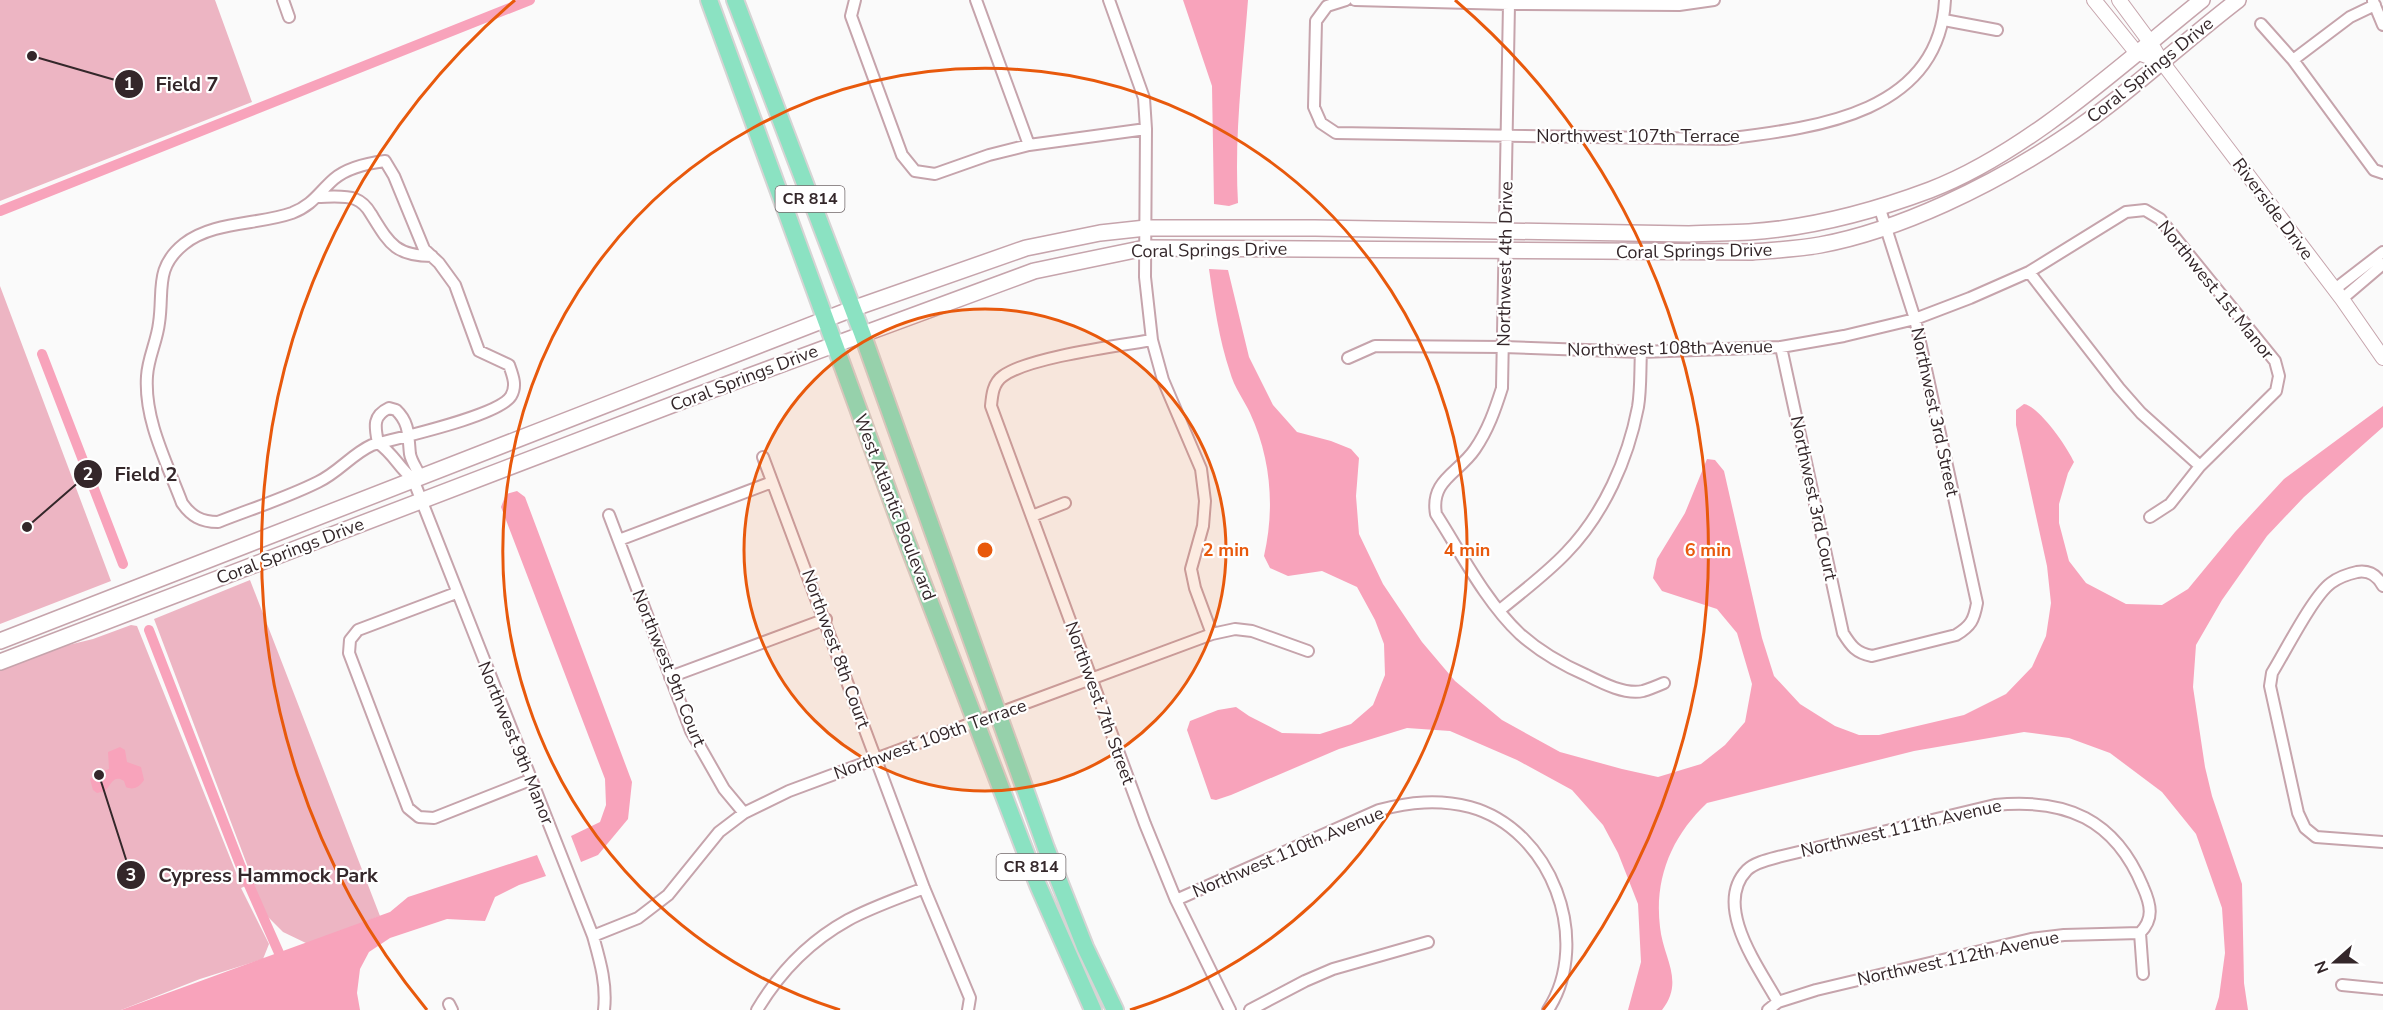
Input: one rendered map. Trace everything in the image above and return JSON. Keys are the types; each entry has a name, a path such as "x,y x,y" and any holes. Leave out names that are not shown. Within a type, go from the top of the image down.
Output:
{"main road":[{"name":"West Atlantic Boulevard","path":"709,0 834,344 976,721 1046,904 1093,1010"},
{"name":"West Atlantic Boulevard","path":"735,0 862,333 997,713 1077,925 1115,1010"},
{"name":"Coral Springs Drive","path":"0,641 825,319 1026,248 1100,233 1146,228 1315,228 1689,234 1751,232 1816,223 1879,206 1931,189 1981,165 2049,123 2202,0"},
{"name":"Coral Springs Drive","path":"0,662 862,333 1034,271 1145,248 1752,252 1820,245 1887,226 1989,182 2060,140 2142,79 2238,0"}],"street":[{"path":"283,0 289,16"},
{"path":"855,0 851,16 902,155 915,171 935,174 989,155 1029,145 1146,129"},
{"path":"976,0 1029,145"},
{"path":"1109,0 1144,98 1146,129 1145,277 1152,340 1163,380 1201,469 1205,501 1203,526 1191,569 1195,588 1212,634"},
{"name":"Northwest 107th Terrace","path":"1346,0 1327,6 1316,21 1314,107 1321,123 1336,133 1724,139 1774,133 1866,111 1893,95 1917,74 1933,48 1944,20 1945,0"},
{"path":"1355,0 1679,5 1714,0"},
{"path":"2094,0 2136,52 2162,62"},
{"name":"Riverside Drive","path":"2119,0 2162,62 2338,294 2383,358"},
{"path":"2293,60 2374,2 2383,25"},
{"name":"Northwest 4th Drive","path":"1500,609 1436,514 1434,501 1439,486 1474,451 1491,422 1502,388 1509,4"},
{"path":"1944,20 1997,30"},
{"path":"2261,24 2293,60 2374,170 2383,173"},
{"path":"386,161 424,249 432,256 455,285 479,351 509,365 515,386 512,396 506,402 486,412 378,443 357,452 333,474 317,483 218,522 207,522 189,513 182,503 154,431 147,379 159,325 160,280 169,260 184,244 199,234 275,218 309,205 336,177 368,163 386,161"},
{"path":"317,197 354,198 365,204 389,243 399,251 415,256 432,256"},
{"name":"Northwest 3rd Street","path":"1852,648 1860,654 1872,656 1956,635 1974,621 1977,603 1915,319 1879,206"},
{"name":"Northwest 108th Avenue","path":"1348,358 1375,346 1503,347 1641,352 1781,347 1844,336 1915,319 2029,272 2126,212 2145,210"},
{"name":"Northwest 1st Manor","path":"2145,210 2160,219 2275,361 2279,376 2276,391 2200,466"},
{"path":"2338,294 2383,252"},
{"path":"2338,294 2383,264"},
{"path":"2029,272 2141,413 2200,466 2170,504 2150,517"},
{"name":"Northwest 7th Street","path":"1152,340 1089,351 1015,369 1001,378 993,389 991,406 1091,680 1176,900 1230,1010"},
{"name":"Northwest 3rd Court","path":"1781,347 1843,633 1852,648"},
{"path":"1641,352 1638,404 1630,440 1617,476 1593,519 1568,552 1500,609 1520,633 1547,654 1602,683 1641,692 1664,683"},
{"path":"389,408 396,410 402,415 410,435 411,456 417,472 413,479 402,471 391,452 378,443 376,418 389,408"},
{"name":"Northwest 8th Court","path":"763,457 826,619 924,888 970,998 968,1010"},
{"name":"Northwest 9th Manor","path":"413,479 593,936 602,968 606,997 604,1010"},
{"path":"619,540 772,482"},
{"path":"1032,516 1065,503"},
{"name":"Northwest 9th Court","path":"609,515 691,731 724,789 744,813"},
{"path":"2383,586 2379,578 2366,571 2348,574 2330,584 2318,598 2272,673 2270,686 2298,813 2305,828 2316,837 2383,842"},
{"path":"456,593 358,630 350,640 349,653 408,808 419,817 434,818 530,780"},
{"path":"670,676 826,619"},
{"name":"Northwest 109th Terrace","path":"593,936 638,918 668,895 719,832 744,813 789,791 1212,634 1235,629 1252,632 1308,651"},
{"name":"Northwest 110th Avenue","path":"1176,900 1379,810 1408,802 1438,802 1472,808 1496,819 1522,838 1542,862 1557,889 1565,916 1566,945 1563,975 1550,1006"},
{"name":"Northwest 111th Avenue","path":"1778,1002 1738,929 1733,911 1736,895 1747,870 1761,862 1782,856 1995,805 2025,802 2054,806 2092,820 2110,834 2126,853 2148,898 2151,917 2147,927 2140,933"},
{"path":"757,1010 766,994 789,967 815,942 848,920 924,888"},
{"path":"2140,933 2143,974"},
{"name":"Northwest 112th Avenue","path":"1778,1002 1816,990 2031,939 2064,935 2140,933"},
{"path":"1250,1010 1333,969 1428,942"},
{"path":"2342,985 2383,989"},
{"path":"1768,1010 1778,1002"}],"shaded area":[{"path":"0,0 215,0 252,102 0,201"},
{"path":"1183,0 1248,0 1238,127 1238,203 1229,206 1214,204 1212,86"},
{"path":"1209,269 1228,270 1249,357 1273,405 1297,432 1351,449 1359,458 1356,496 1359,534 1383,584 1422,642 1455,681 1502,720 1560,752 1658,777 1701,764 1725,745 1745,722 1752,684 1737,633 1717,609 1662,591 1653,578 1657,559 1685,513 1707,459 1715,460 1724,471 1762,638 1774,676 1800,704 1835,726 1859,735 1879,735 1964,715 2006,694 2032,667 2046,636 2051,603 2047,566 2016,425 2016,410 2024,404 2030,406 2045,420 2066,447 2074,462 2068,473 2059,504 2059,523 2069,561 2086,583 2126,604 2162,605 2188,589 2235,532 2284,479 2383,406 2383,427 2304,497 2267,536 2222,600 2196,645 2193,687 2205,767 2212,796 2242,884 2244,983 2248,1010 2215,1010 2225,953 2222,908 2196,834 2162,792 2110,753 2069,738 2024,732 1914,751 1707,803 1684,829 1668,859 1663,875 1659,909 1660,927 1671,969 1672,989 1662,1010 1628,1010 1641,962 1638,904 1618,853 1603,825 1572,790 1517,760 1450,731 1407,728 1339,749 1231,795 1216,800 1211,799 1187,730 1190,721 1218,710 1236,707 1282,733 1320,734 1351,724 1373,705 1385,675 1384,644 1375,620 1357,587 1322,571 1288,576 1270,568 1264,556 1270,502 1267,465 1257,430 1234,383 1226,360"},
{"path":"0,286 111,581 0,624"},
{"path":"517,491 525,497 632,782 628,819 598,855 581,862 571,836 600,822 606,805 605,779 501,507 506,494"},
{"path":"250,580 380,916 308,944 283,932 264,913 252,883 241,888 269,944 263,959 200,979 121,1010 0,1010 0,670 48,650 93,639 131,625 137,626 239,880 251,875 154,619"},
{"path":"120,747 125,750 127,762 141,767 144,780 139,786 132,788 126,787 124,781 117,779 105,791 97,793 93,790 90,779 109,769 108,752"},
{"path":"537,855 546,876 519,885 495,897 485,921 447,919 390,938 369,952 360,969 357,993 360,1010 121,1010 390,912 408,897"}],"waterway":[{"path":"0,211 530,0"},
{"path":"42,354 123,564"},
{"path":"149,630 241,867 279,953"}],"place":[{"name":"Field 7","path":"32,56"},
{"name":"Field 2","path":"27,527"},
{"name":"Cypress Hammock Park","path":"99,775"}]}
